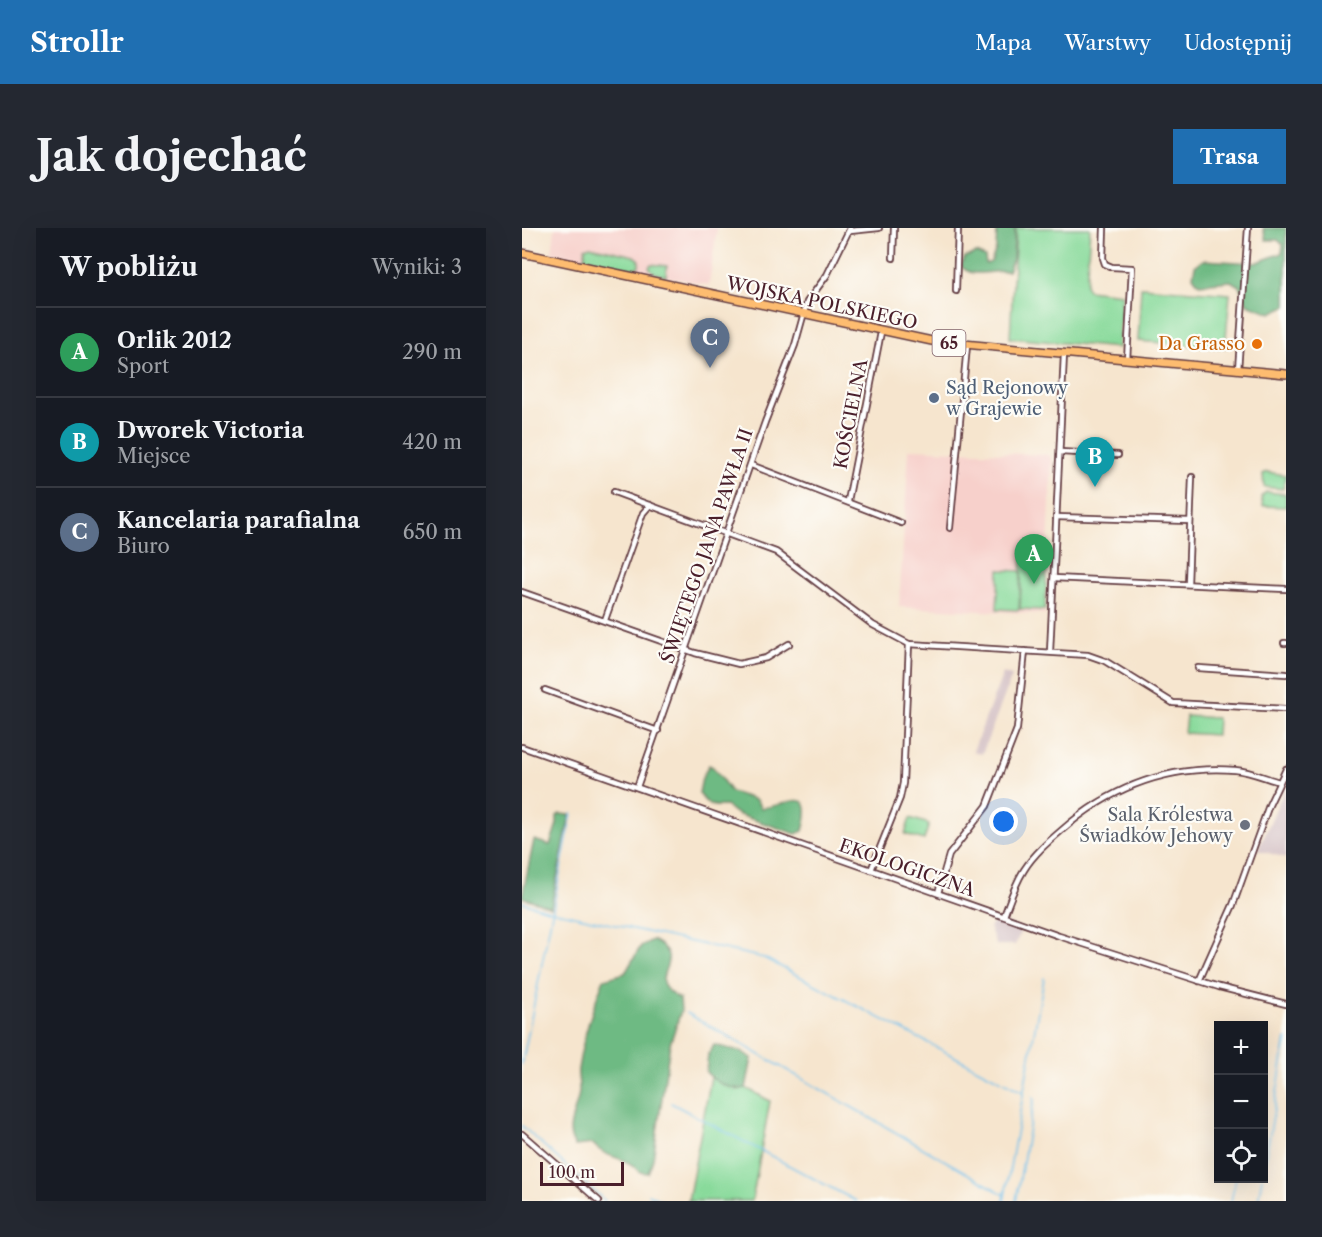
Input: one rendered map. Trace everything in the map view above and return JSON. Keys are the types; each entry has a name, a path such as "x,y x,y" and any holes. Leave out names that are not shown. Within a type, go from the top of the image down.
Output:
{"main road":[{"name":"WOJSKA POLSKIEGO","path":"522,253 880,332 967,346 1286,374"}],"street":[{"path":"850,230 879,228"},
{"path":"893,258 894,228"},
{"path":"956,291 958,228"},
{"path":"1104,228 1102,258 1105,264 1112,267 1132,268 1127,360"},
{"path":"1238,370 1248,228"},
{"name":"ŚWIĘTEGO JANA PAWŁA II","path":"638,787 782,375 795,345 802,315 810,296 827,275 850,230"},
{"name":"KOŚCIELNA","path":"848,501 880,332"},
{"path":"950,528 967,346"},
{"path":"1050,652 1064,354"},
{"path":"1059,452 1118,455"},
{"name":"KOŚCIELNA","path":"751,465 901,523"},
{"path":"1188,584 1192,477"},
{"path":"614,492 728,532 776,552 873,625 909,644 1050,652 1100,658 1173,703 1286,709"},
{"path":"605,620 643,513 650,506"},
{"path":"1056,517 1190,521"},
{"path":"1054,578 1286,589"},
{"path":"522,592 686,649 742,664 771,656 789,644"},
{"path":"871,870 900,798 903,783 909,644"},
{"path":"938,893 949,855 987,806 1017,729 1025,651"},
{"path":"1198,668 1286,674"},
{"path":"545,690 658,731"},
{"name":"EKOLOGICZNA","path":"522,747 1004,916 1199,981 1286,1004"},
{"path":"1199,981 1233,905 1286,769"},
{"path":"1004,916 1013,889 1035,855 1076,817 1115,792 1163,774 1188,771 1235,770 1279,783"},
{"path":"522,1134 599,1201"}],"shaded area":[{"path":"555,228 717,228 709,285 552,254"},
{"path":"909,449 1048,455 1052,460 1045,614 899,607"},
{"path":"1003,673 1012,676 982,754 973,751"},
{"path":"1286,786 1286,858 1258,850"},
{"path":"998,919 1022,928 1015,945 996,945 990,928"}],"green space":[{"path":"997,228 1015,228 1013,259 1008,271 976,273 965,270 961,266 965,257 976,253 985,257 986,264 991,262 996,249"},
{"path":"1016,228 1090,228 1086,287 1088,290 1122,294 1118,348 1010,338"},
{"path":"1263,228 1286,228 1286,306 1271,313 1247,304 1239,286 1231,281 1199,284 1193,276 1195,266 1203,260 1255,263 1282,253 1283,245 1278,240 1266,240"},
{"path":"590,246 634,256 639,259 639,266 634,269 585,258 585,248"},
{"path":"651,264 667,266 666,276 654,273 649,267"},
{"path":"1141,287 1230,294 1225,348 1138,341"},
{"path":"1267,472 1286,475 1283,489 1264,487 1263,474"},
{"path":"1266,492 1286,494 1286,507 1263,506 1261,497"},
{"path":"1022,558 1047,559 1045,610 1020,609"},
{"path":"999,570 1021,571 1019,610 997,609"},
{"path":"1186,716 1217,718 1216,735 1184,733"},
{"path":"709,765 713,767 731,792 756,800 761,808 797,800 803,802 806,806 806,816 803,831 796,834 737,814 726,806 713,806 707,803 699,793 702,778"},
{"path":"570,815 551,907 522,897 534,840 550,845 557,824 557,816"},
{"path":"910,818 929,824 924,840 905,834"},
{"path":"652,940 668,955 663,983 668,991 680,999 681,1011 670,1044 653,1159 648,1173 640,1172 630,1163 604,1153 593,1144 575,1146 570,1126 578,1099 578,1069 582,1046 604,979 625,973 641,946"},
{"path":"714,1045 742,1052 752,1058 746,1088 740,1089 724,1085 714,1080 706,1072 708,1055"},
{"path":"711,1077 737,1090 746,1088 770,1101 752,1201 688,1201"}],"waterway":[{"path":"522,1064 572,813"},
{"path":"522,902 552,911 764,958 1023,1092"},
{"path":"1004,1201 1044,978"},
{"path":"687,1013 1005,1195"},
{"path":"1268,1145 1286,1039"},
{"path":"1016,1201 1034,1099 1032,1096"},
{"path":"671,1103 856,1201"},
{"path":"522,1126 605,1201"},
{"path":"1231,1201 1235,1183"},
{"path":"1258,1201 1261,1183"},
{"path":"648,1194 662,1201"}],"place":[{"name":"Da Grasso","path":"1257,344"},
{"name":"Kancelaria parafialna","path":"710,368"},
{"name":"Sąd Rejonowy w Grajewie","path":"934,398"},
{"name":"Dworek Victoria","path":"1095,487"},
{"name":"Orlik 2012","path":"1034,584"},
{"name":"Sala Królestwa Świadków Jehowy","path":"1245,825"}]}
